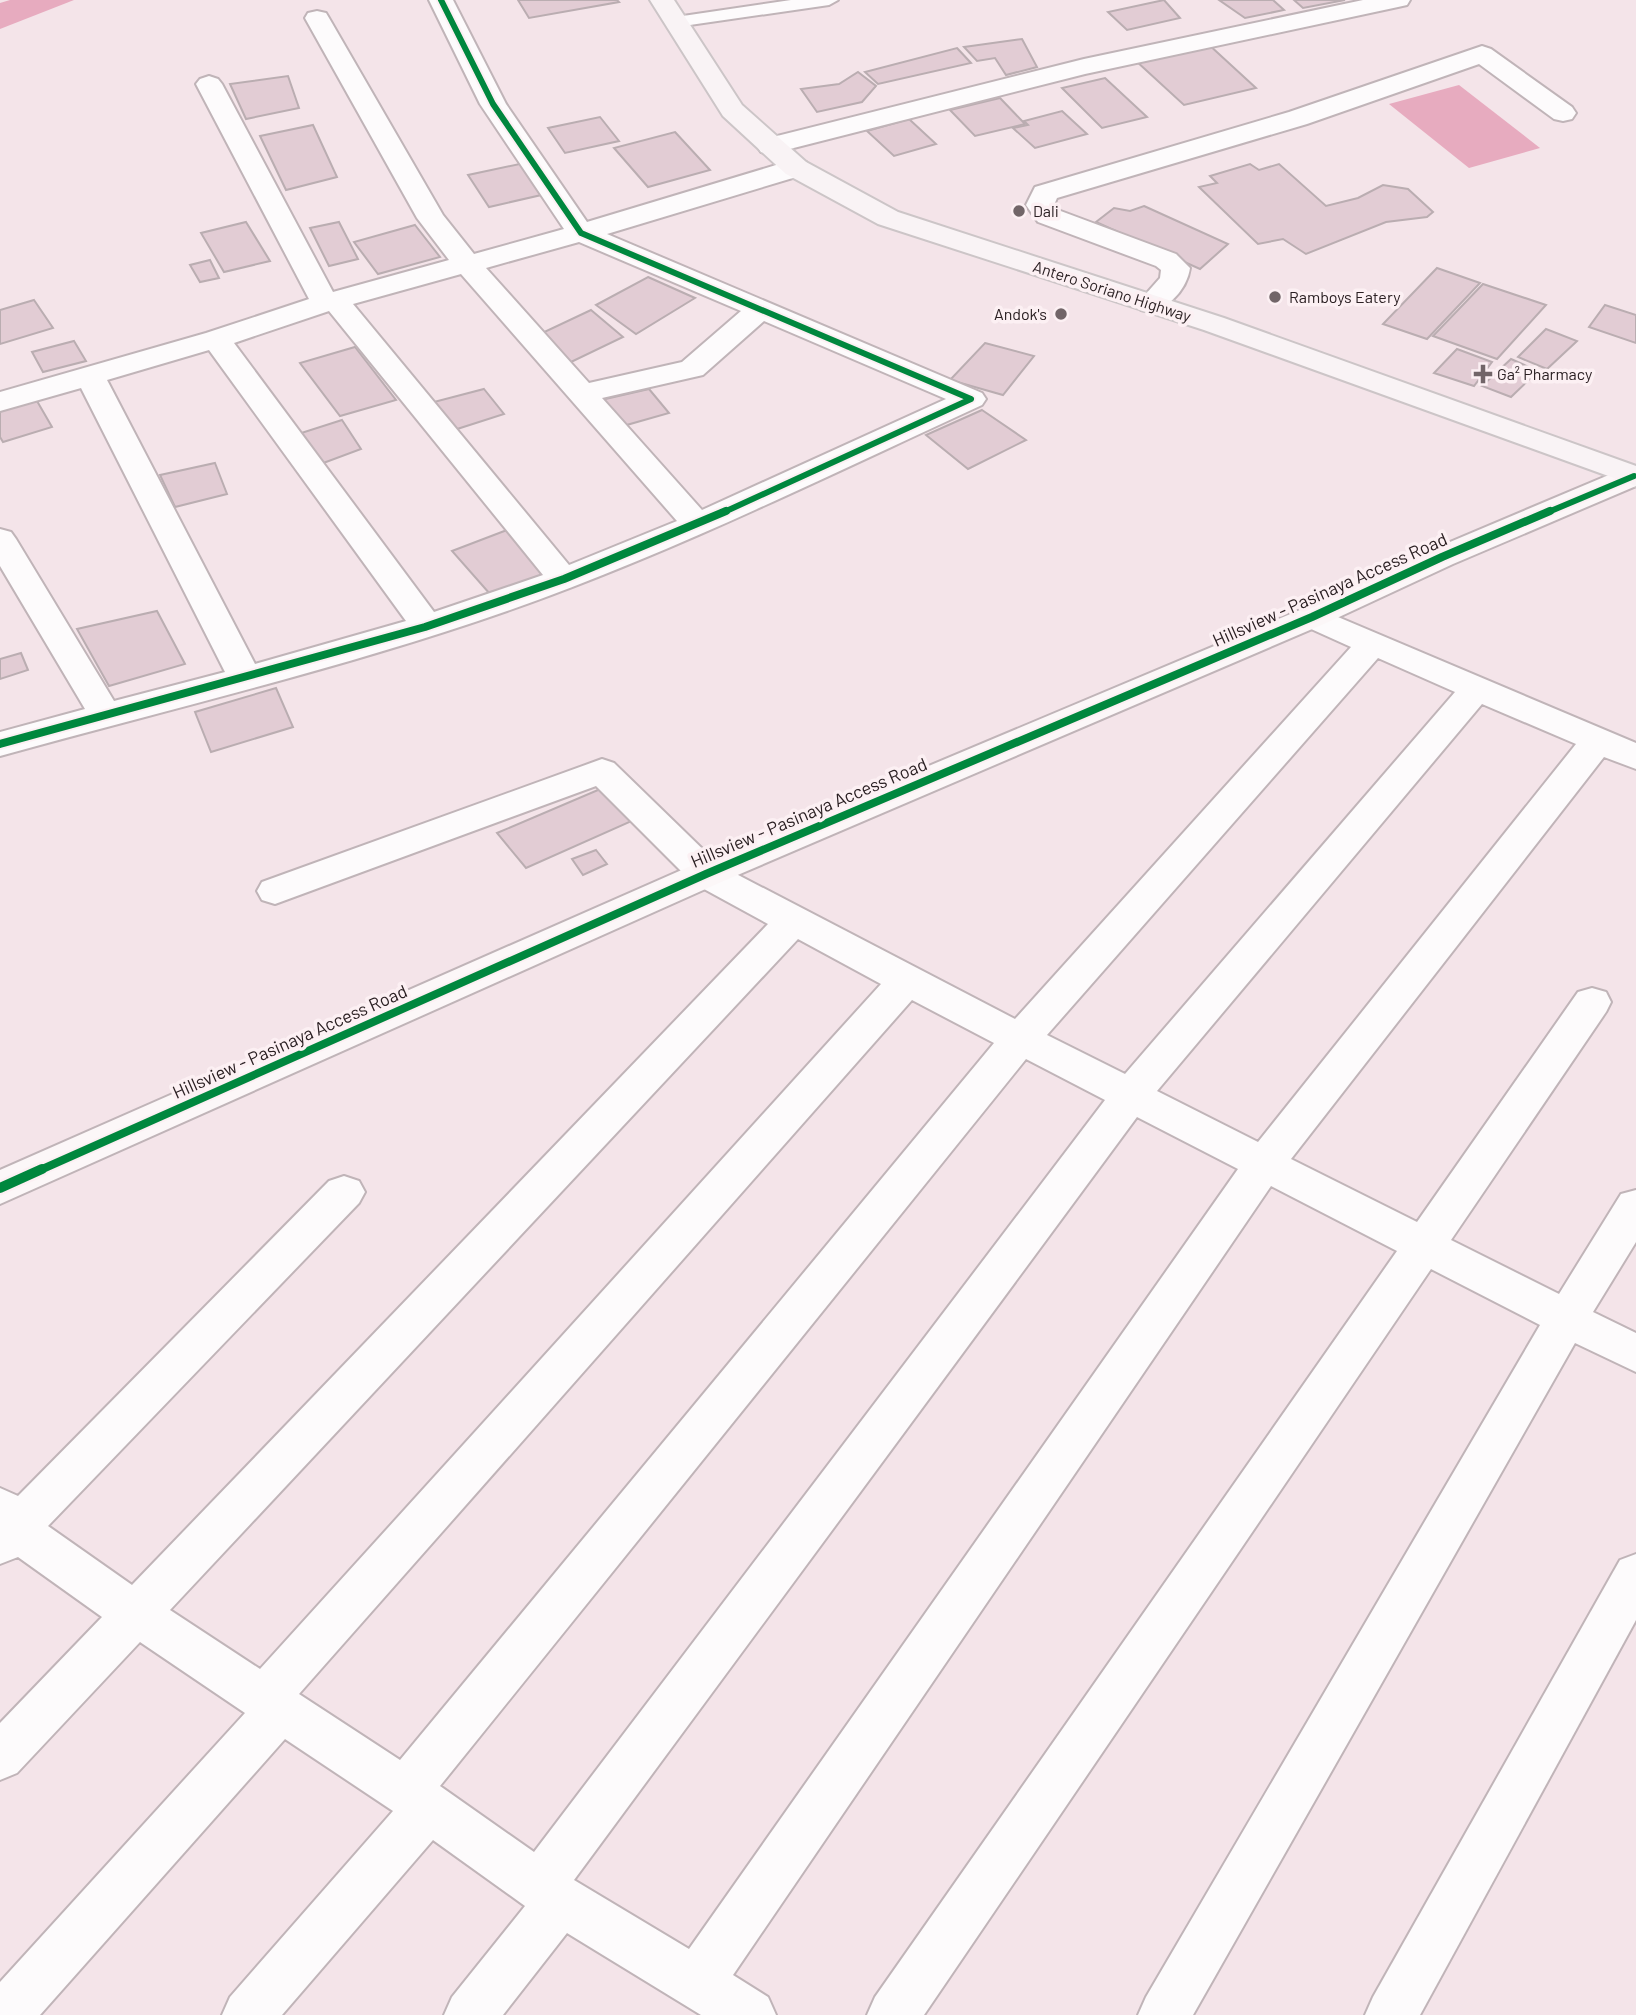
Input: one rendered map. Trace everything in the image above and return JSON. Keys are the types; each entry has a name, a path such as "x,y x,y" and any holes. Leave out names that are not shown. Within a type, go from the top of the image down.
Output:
{"main road":[{"name":"Antero Soriano Highway","path":"669,11 732,110 770,146 796,168 888,218 1214,324 1635,476"}],"street":[{"path":"0,744 245,678 427,625 564,579 696,523 971,399 581,233 492,104 441,0"},
{"path":"770,146 1084,67 1398,0"},
{"path":"317,18 432,218 468,265 696,523"},
{"path":"1151,304 1174,280 1176,268 1166,260 1048,216 1040,205 1045,193 1298,118 1482,54 1563,113"},
{"path":"209,84 330,301 564,579"},
{"path":"0,402 216,339 330,301 581,233 796,168"},
{"path":"581,394 692,369 761,309"},
{"path":"216,339 427,625"},
{"path":"90,376 245,678"},
{"name":"Hillsview - Pasinaya Access Road","path":"0,1188 706,874 1311,617 1442,556 1635,476"},
{"path":"0,539 105,714"},
{"path":"1311,617 1636,757"},
{"path":"248,2015 1021,1038 1373,643"},
{"path":"470,2015 550,1893 1132,1093 1477,688"},
{"path":"344,1192 6,1526 31,1540 136,1614 714,2002 1265,1163 1598,740"},
{"path":"275,891 602,771 706,874 907,981 1132,1093 1636,1354"},
{"path":"0,1757 794,920"},
{"path":"5,2015 272,1704 907,981"},
{"path":"893,2015 1592,1002"},
{"path":"1164,2015 1567,1318 1636,1206"},
{"path":"1391,2015 1636,1575"}],"lane":[{"path":"669,11 829,0"}],"shaded area":[{"path":"10,0 74,0 0,29 0,3"},
{"path":"1459,85 1540,148 1469,168 1389,104"}],"building":[{"path":"518,0 617,0 619,2 529,18"},
{"path":"1164,0 1180,18 1127,30 1108,12"},
{"path":"1219,0 1273,0 1284,10 1245,18"},
{"path":"1294,0 1345,0 1303,8"},
{"path":"1022,39 1037,67 1006,75 995,58 977,61 964,47"},
{"path":"1207,43 1256,88 1184,105 1135,60"},
{"path":"957,48 971,63 878,84 865,72"},
{"path":"858,72 876,86 862,102 817,112 801,89 839,84"},
{"path":"288,76 299,108 246,119 230,84"},
{"path":"1105,78 1147,117 1102,128 1062,88"},
{"path":"1000,98 1025,124 975,136 950,110"},
{"path":"1062,111 1087,134 1035,148 1013,128 1028,125 1024,121"},
{"path":"600,117 619,141 565,153 548,128"},
{"path":"909,119 936,144 894,156 867,131"},
{"path":"313,125 337,177 286,190 260,136"},
{"path":"675,132 710,170 648,187 614,148"},
{"path":"529,162 550,193 489,207 468,175"},
{"path":"1250,164 1259,170 1279,164 1326,206 1358,198 1383,185 1408,189 1433,212 1427,217 1386,222 1306,254 1283,239 1258,244 1199,187 1217,183 1210,176"},
{"path":"1144,206 1228,244 1200,269 1096,222 1114,208 1130,211"},
{"path":"246,222 270,261 224,272 201,233"},
{"path":"339,222 358,259 329,266 310,228"},
{"path":"415,225 440,257 378,274 354,242"},
{"path":"210,260 219,278 200,282 190,265"},
{"path":"1437,268 1480,283 1427,339 1383,324"},
{"path":"648,277 695,298 636,334 596,305"},
{"path":"1483,284 1546,305 1497,359 1433,336"},
{"path":"34,300 53,328 0,344 0,310"},
{"path":"1605,305 1636,315 1636,343 1589,327"},
{"path":"591,310 623,337 571,362 540,334"},
{"path":"1546,329 1577,341 1547,369 1518,357"},
{"path":"74,341 86,361 43,372 32,352"},
{"path":"985,343 1034,356 1003,395 950,380"},
{"path":"355,347 396,400 340,416 300,363"},
{"path":"1457,349 1492,362 1474,386 1434,373"},
{"path":"1511,359 1538,371 1511,397 1482,386"},
{"path":"484,389 504,414 454,430 430,403"},
{"path":"649,389 669,413 623,426 601,400"},
{"path":"37,401 52,427 3,442 0,437 0,410"},
{"path":"982,410 1026,440 968,469 926,435"},
{"path":"342,420 361,449 318,465 295,435"},
{"path":"215,463 227,494 175,507 160,475"},
{"path":"507,530 545,575 490,594 452,551"},
{"path":"157,611 185,664 109,686 77,629"},
{"path":"21,653 28,670 0,679 0,659"},
{"path":"276,688 293,727 211,752 195,712"},
{"path":"605,787 634,820 526,868 497,833"},
{"path":"596,850 607,864 583,875 572,859"}],"cycle path":[{"path":"0,744 355,648 495,604 616,559 971,399 581,233 493,104 441,0"},
{"path":"0,1188 706,874 1312,617 1442,557 1634,476"}],"place":[{"name":"Dali","path":"1019,211"},
{"name":"Ramboys Eatery","path":"1275,297"},
{"name":"Andok's","path":"1061,314"},
{"name":"Ga² Pharmacy","path":"1483,374"}]}
